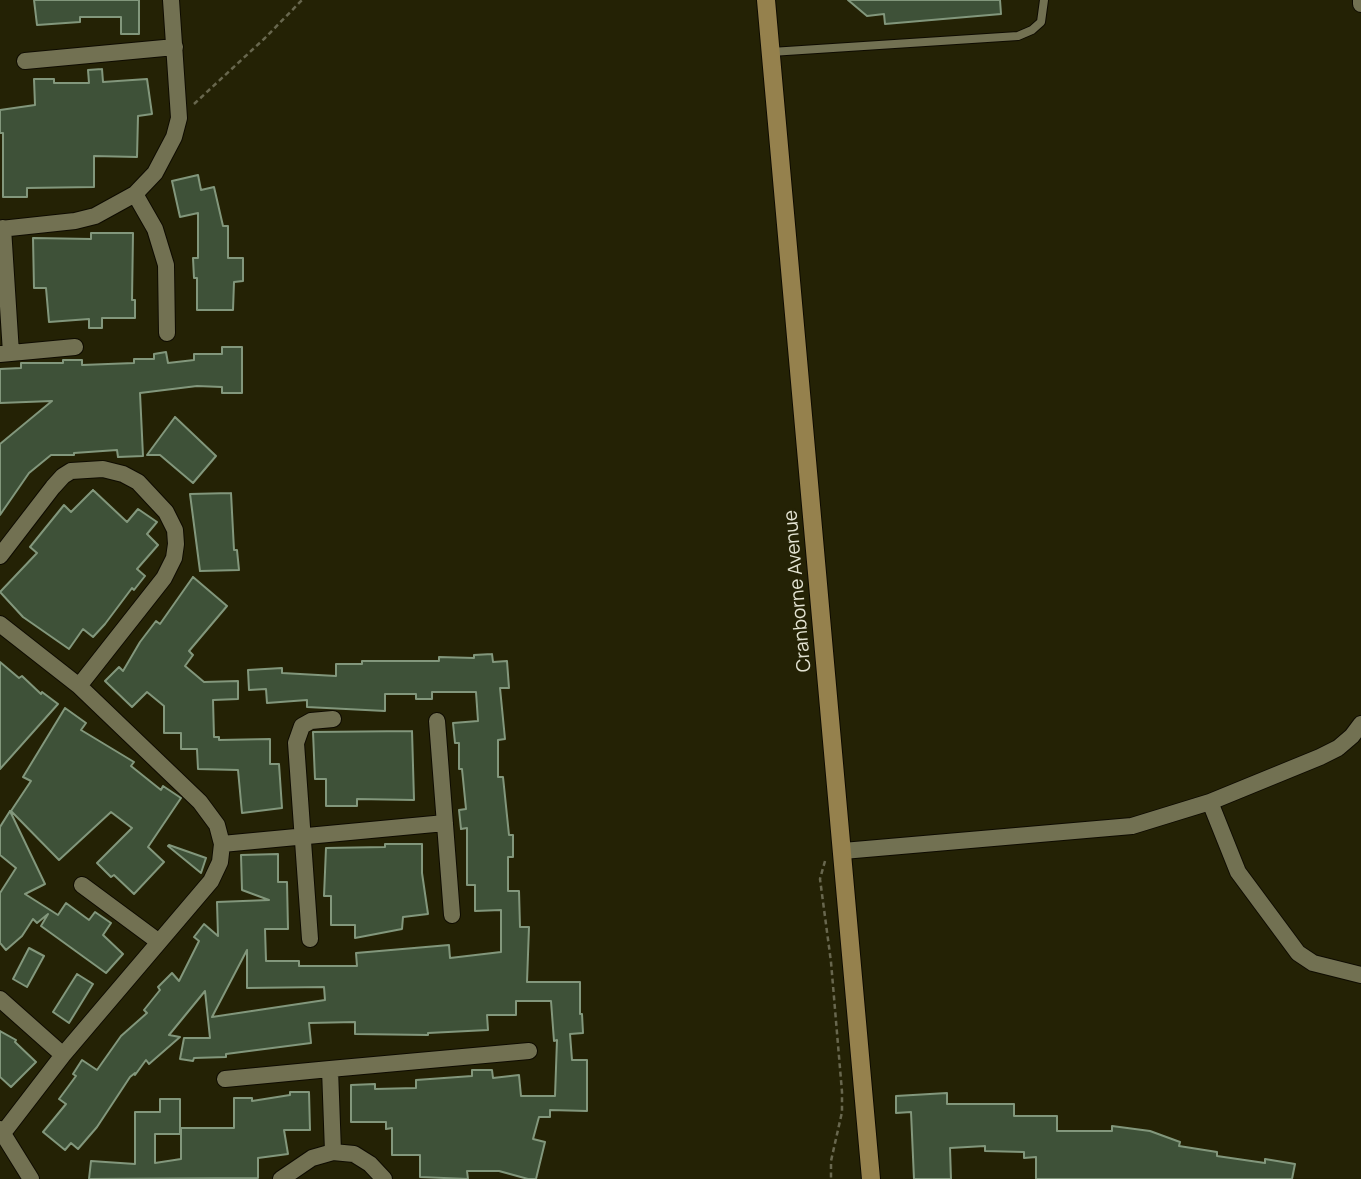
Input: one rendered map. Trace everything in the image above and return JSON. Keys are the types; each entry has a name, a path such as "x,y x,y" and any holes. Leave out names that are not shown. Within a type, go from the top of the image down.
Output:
{"street":[{"path":"75,347 6,353 9,289 2,228 75,221 95,216 135,194 155,173 163,160 179,118 172,0"},
{"path":"757,0 767,8"},
{"name":"Cranborne Avenue","path":"767,8 871,1179"},
{"path":"25,61 175,47"},
{"path":"135,194 155,229 166,265 167,333"},
{"path":"0,555 53,487 71,471 103,469 123,474 138,482 166,512 175,530 176,544 174,558 164,578 79,686"},
{"path":"1,625 79,686 200,802 217,825 222,844 219,862 211,881 2,1131 32,1179"},
{"path":"310,939 296,743 302,726 311,721 333,719"},
{"path":"437,721 452,915"},
{"path":"843,851 1132,826 1210,802 1338,748 1361,724"},
{"path":"1210,802 1238,872 1298,953 1313,963 1361,975"},
{"path":"222,844 444,823"},
{"path":"82,885 159,942"},
{"path":"0,999 63,1055"},
{"path":"225,1079 529,1051"},
{"path":"330,1069 333,1152"},
{"path":"281,1179 312,1158 333,1152 354,1154 370,1164 384,1179"}],"lane":[{"path":"771,52 1018,36 1032,30 1041,22 1044,0"}],"path":[{"path":"179,118 302,0"},
{"path":"831,1179 831,1161 842,1112 842,1092 831,962 820,879 824,862 830,856 843,851"}],"building":[{"path":"34,0 139,0 139,34 121,34 121,17 80,17 80,22 37,25"},
{"path":"848,0 1000,0 1001,14 885,24 884,14 867,16"},
{"path":"102,69 103,82 147,79 152,114 138,116 137,157 94,156 94,187 27,188 27,197 3,197 3,133 0,133 0,110 35,105 34,79 54,79 54,83 89,83 88,70"},
{"path":"198,175 201,190 214,187 223,226 228,226 228,258 243,258 243,281 234,282 233,310 197,310 197,278 194,278 193,258 198,258 198,213 180,217 172,181"},
{"path":"91,233 133,233 132,300 135,300 135,318 102,318 102,328 89,328 89,319 49,322 46,288 34,288 33,238 91,239"},
{"path":"222,347 242,347 242,393 222,393 222,387 197,386 140,393 143,456 118,457 117,450 51,455 29,473 0,515 0,444 52,401 0,403 0,369 21,368 21,363 63,363 63,360 82,360 82,365 134,363 134,359 154,359 154,354 166,352 168,363 194,360 194,354 222,354"},
{"path":"175,417 216,456 193,483 160,455 147,455"},
{"path":"93,490 127,522 138,509 157,522 147,534 158,545 137,569 145,576 134,590 132,588 105,624 93,637 83,629 69,649 23,617 0,592 37,553 30,547 64,505 71,512"},
{"path":"231,493 234,550 237,550 239,570 200,571 190,494"},
{"path":"193,577 227,606 189,651 193,655 185,666 204,682 238,681 238,699 213,700 214,737 219,737 219,740 270,739 270,764 279,764 282,808 242,813 238,770 198,769 197,749 181,749 181,733 164,733 164,706 147,692 132,707 105,681 119,667 123,671 140,642 156,621 160,624"},
{"path":"492,654 493,662 507,661 509,688 500,688 505,739 498,740 498,777 503,777 509,835 513,835 513,857 508,857 508,891 519,891 520,927 529,927 527,982 580,982 583,1033 570,1034 572,1060 587,1060 587,1111 550,1110 550,1117 539,1117 533,1139 545,1142 536,1179 499,1171 467,1171 468,1179 420,1177 420,1155 392,1155 392,1128 386,1129 386,1122 351,1122 351,1085 375,1084 375,1089 416,1088 416,1080 472,1076 472,1070 492,1070 493,1078 519,1075 521,1096 555,1096 557,1040 554,1041 551,1001 516,1001 516,1015 487,1015 488,1030 428,1035 355,1034 355,1022 309,1023 311,1043 226,1054 226,1057 194,1058 193,1061 180,1059 184,1038 210,1038 205,991 169,1035 180,1037 149,1064 146,1060 135,1075 130,1077 97,1127 78,1149 71,1143 65,1150 43,1132 66,1104 59,1099 76,1076 73,1074 82,1060 97,1070 121,1036 147,1013 144,1010 160,990 158,987 172,973 179,981 199,941 194,937 204,924 218,936 217,902 269,900 242,890 241,855 278,854 278,882 287,882 288,929 265,929 266,961 299,961 299,966 357,966 356,953 449,945 450,958 501,952 501,910 475,911 475,885 467,885 467,828 461,829 459,810 466,809 462,769 459,769 459,743 455,743 453,723 478,721 476,692 432,692 432,699 416,699 416,694 385,694 385,711 307,707 307,700 267,703 266,689 249,690 248,670 282,668 282,673 336,676 336,664 362,664 362,661 439,661 439,657 474,658 474,655","holes":["247,950 247,988 324,987 325,1000 212,1017"]},
{"path":"0,662 58,704 0,769"},
{"path":"65,708 86,723 81,730 134,762 131,766 161,790 163,786 181,798 148,847 164,862 134,894 97,863 132,828 111,812 59,860 11,811 31,781 23,777"},
{"path":"412,731 414,800 357,799 357,806 326,806 326,779 315,779 313,732"},
{"path":"10,811 45,884 25,894 58,915 66,903 89,920 95,912 111,923 103,935 123,954 106,973 41,926 48,914 37,923 33,919 22,936 6,950 0,943 0,893 16,868 0,855 0,827"},
{"path":"385,844 422,844 422,873 428,914 403,917 402,929 355,938 355,925 331,925 331,896 324,896 326,848 385,847"},
{"path":"168,846 206,858 201,873"},
{"path":"29,948 44,956 27,987 13,979"},
{"path":"77,974 93,984 69,1023 53,1012"},
{"path":"0,1031 16,1040 36,1062 11,1087 0,1077"},
{"path":"290,1092 309,1092 310,1130 284,1130 288,1154 258,1158 258,1178 89,1179 91,1161 135,1164 135,1112 160,1112 160,1099 180,1099 180,1134 155,1134 155,1163 181,1159 181,1128 234,1128 234,1098 252,1098 252,1101 290,1095"},
{"path":"947,1093 947,1104 1014,1104 1014,1116 1057,1116 1057,1131 1112,1131 1112,1126 1150,1131 1180,1142 1179,1146 1217,1152 1217,1156 1295,1164 1292,1179 1036,1179 1036,1157 1024,1158 1024,1152 985,1151 985,1146 950,1148 951,1179 914,1179 911,1112 896,1113 896,1096"}]}
